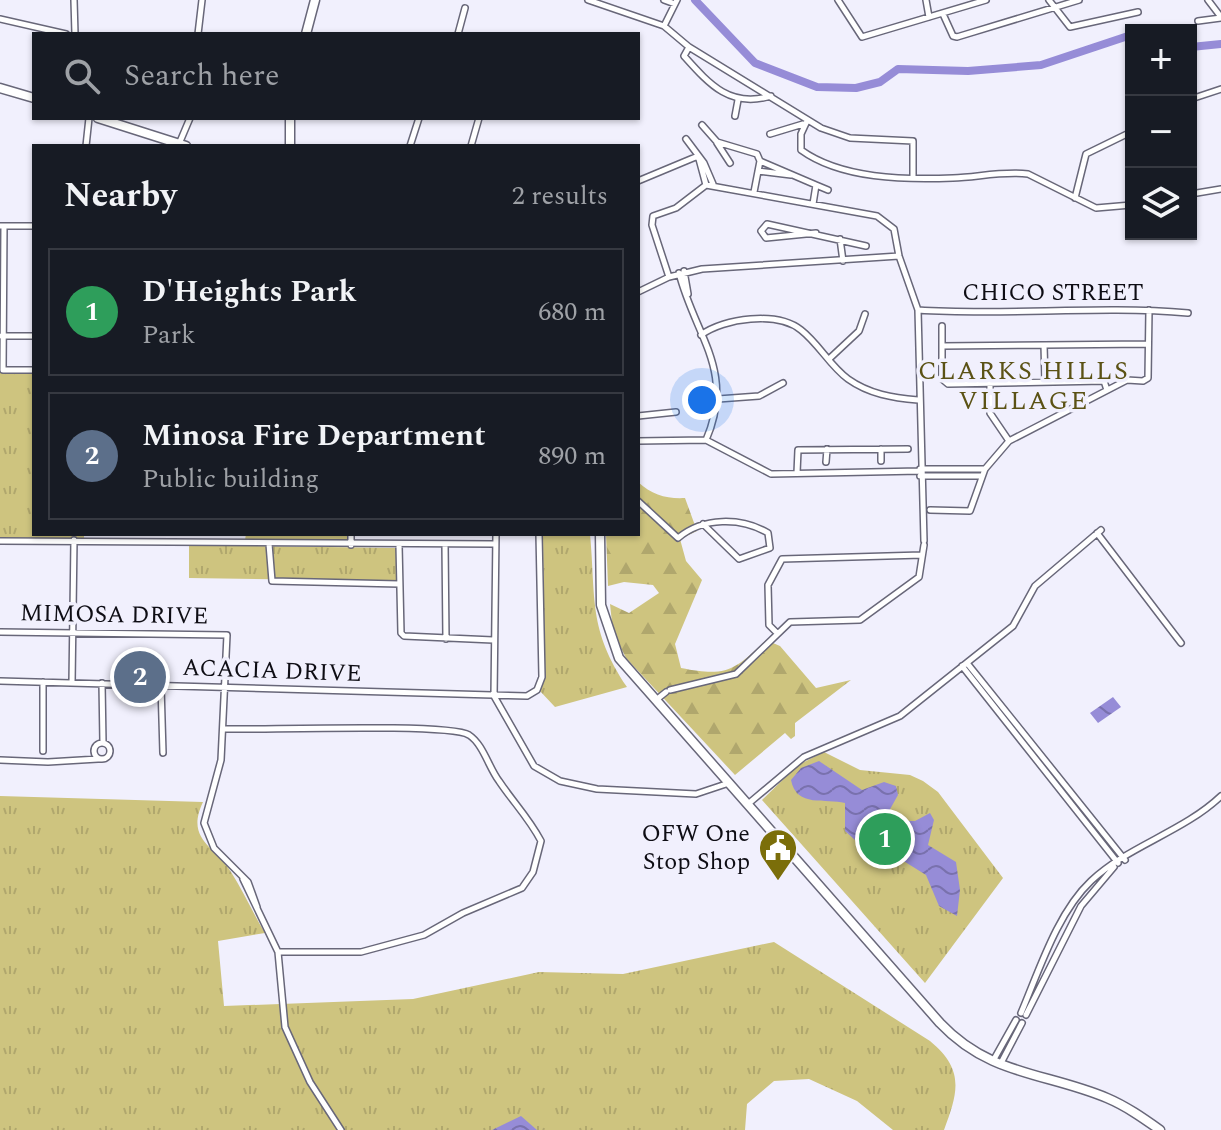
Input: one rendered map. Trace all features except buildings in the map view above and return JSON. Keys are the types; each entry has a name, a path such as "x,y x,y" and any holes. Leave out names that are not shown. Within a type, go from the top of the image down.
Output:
{"main road":[{"path":"307,32 315,0"},
{"path":"0,88 32,97"},
{"path":"104,120 180,144"},
{"path":"290,120 290,144"},
{"path":"600,536 601,605 608,635 619,658 946,1030 996,1064 1105,1097 1160,1130"}],"street":[{"path":"74,0 75,32"},
{"path":"198,32 202,0"},
{"path":"588,0 664,26 689,47 772,95 805,123 845,138 913,141 913,177"},
{"path":"664,0 676,2 664,26"},
{"path":"838,0 862,37 986,0"},
{"path":"926,0 929,17"},
{"path":"943,14 953,36 957,37 1051,3 1079,0"},
{"path":"1198,21 1221,17 1208,0"},
{"path":"1051,3 1070,27 1138,12"},
{"path":"459,32 465,8"},
{"path":"0,19 57,32"},
{"path":"689,47 684,56 702,78 724,95 738,100 772,95"},
{"path":"1197,97 1221,89"},
{"path":"735,116 738,100"},
{"path":"86,144 89,120"},
{"path":"183,144 189,120"},
{"path":"411,144 418,120"},
{"path":"472,144 478,120"},
{"path":"770,134 805,123"},
{"path":"805,123 799,145 807,155 850,171 952,179 1028,174 1098,209 1125,206"},
{"path":"702,125 730,163"},
{"path":"1075,198 1089,150 1125,135"},
{"path":"686,139 710,185"},
{"path":"717,142 753,152 760,161 828,190"},
{"path":"640,180 698,157"},
{"path":"754,192 760,161"},
{"path":"758,171 792,175"},
{"path":"656,700 668,691 736,674 790,622 839,622 871,615 919,577 924,540 918,310 899,256 894,229 887,221 710,185 676,208 653,216 652,225 669,277"},
{"path":"813,204 816,185"},
{"path":"1197,193 1221,189"},
{"path":"816,233 766,238 761,231 767,224 816,233 866,246"},
{"path":"32,226 2,226 1,370 32,370"},
{"path":"788,227 789,237"},
{"path":"840,239 843,261"},
{"path":"640,291 682,272 899,256"},
{"path":"682,272 701,335 716,367 718,399 706,440"},
{"name":"CHICO STREET","path":"918,310 981,313 1060,308 1188,313"},
{"path":"942,326 944,382 1127,380 1148,378 1149,310"},
{"path":"829,359 859,331 865,314"},
{"path":"701,335 727,324 778,321 800,329 837,370 866,390 918,400"},
{"path":"2,336 32,336"},
{"path":"942,346 1148,344"},
{"path":"1044,345 1045,381"},
{"path":"930,510 970,511 984,473 1009,441 1127,380"},
{"path":"990,381 990,413 1009,441"},
{"path":"1104,381 1107,390"},
{"path":"718,399 759,396 783,383"},
{"path":"640,416 676,412"},
{"path":"640,441 706,440 771,474 984,473"},
{"path":"826,462 827,449"},
{"path":"881,449 881,461"},
{"path":"797,473 798,450 908,449"},
{"path":"640,503 678,538 703,524 722,521 754,525 768,533 770,548 739,559 703,524"},
{"path":"748,804 804,757 889,724 1013,626 1035,586 1099,532 1181,643"},
{"path":"351,536 351,545"},
{"path":"496,536 494,696 526,757 541,773 560,781 597,789 696,794 729,783"},
{"name":"ACACIA DRIVE","path":"0,681 527,696 540,683 539,536"},
{"path":"72,683 74,540"},
{"path":"0,541 495,544"},
{"path":"269,544 272,581 399,584"},
{"path":"445,544 446,639"},
{"path":"399,545 401,633 411,639 493,640"},
{"path":"777,633 769,625 768,585 782,559 922,555"},
{"name":"MIMOSA DRIVE","path":"0,632 227,635 225,689"},
{"path":"964,665 1119,863"},
{"path":"43,682 43,751"},
{"path":"102,683 103,743"},
{"path":"161,686 163,753"},
{"path":"225,689 220,769 204,823 214,848 252,891 278,952 285,1027 303,1067 341,1130"},
{"path":"223,729 432,729 467,734 501,785 520,805 541,841 533,872 522,888 463,913 424,935 361,952 278,952"},
{"path":"0,760 48,762 98,759 110,755 110,747 103,743"},
{"path":"98,759 94,749 103,743"},
{"path":"1024,1014 1080,894 1091,882 1193,819 1221,796"},
{"path":"996,1064 1019,1022"}],"green space":[{"path":"0,372 32,372 32,536 84,536 84,539 0,538"},
{"path":"640,483 660,495 685,498 697,531 680,539 686,561 702,580 675,644 681,668 709,672 728,669 746,659 766,640 780,646 816,688 851,680 795,723 795,736 791,739 785,733 735,775 626,658 613,632 610,604 629,613 659,593 653,585 624,582 608,586 606,536 640,536"},
{"path":"246,536 349,536 349,541 245,540"},
{"path":"543,536 590,536 594,596 600,630 614,666 627,687 555,707 539,690 544,678"},
{"path":"189,545 397,548 396,581 189,578"},
{"path":"824,752 860,770 910,775 923,781 938,792 1003,878 925,983 762,800 798,765"},
{"path":"0,796 203,802 198,815 200,834 231,872 265,933 218,941 224,1006 413,999 539,972 623,974 774,942 930,1041 954,1072 955,1093 949,1116 944,1130 893,1130 857,1101 809,1079 774,1081 747,1104 745,1130 0,1130"}],"water":[{"path":"1113,697 1121,707 1098,723 1090,713"},
{"path":"819,761 862,790 884,782 896,786 898,795 889,811 897,821 915,821 930,813 934,820 928,845 956,862 960,890 957,916 939,906 926,875 886,850 855,840 845,831 845,803 813,800 799,795 791,780 801,768"},
{"path":"521,1116 537,1130 492,1130"}],"waterway":[{"path":"695,0 755,63 817,87 856,88 880,82 898,69 968,71 1041,65 1125,37"},
{"path":"1197,46 1221,44"}],"place":[{"name":"Minosa Fire Department","path":"140,677"},
{"name":"D'Heights Park","path":"885,839"},
{"name":"OFW One Stop Shop","path":"778,882"}],"district":[{"name":"CLARKS HILLS VILLAGE","path":"1024,386"}]}
